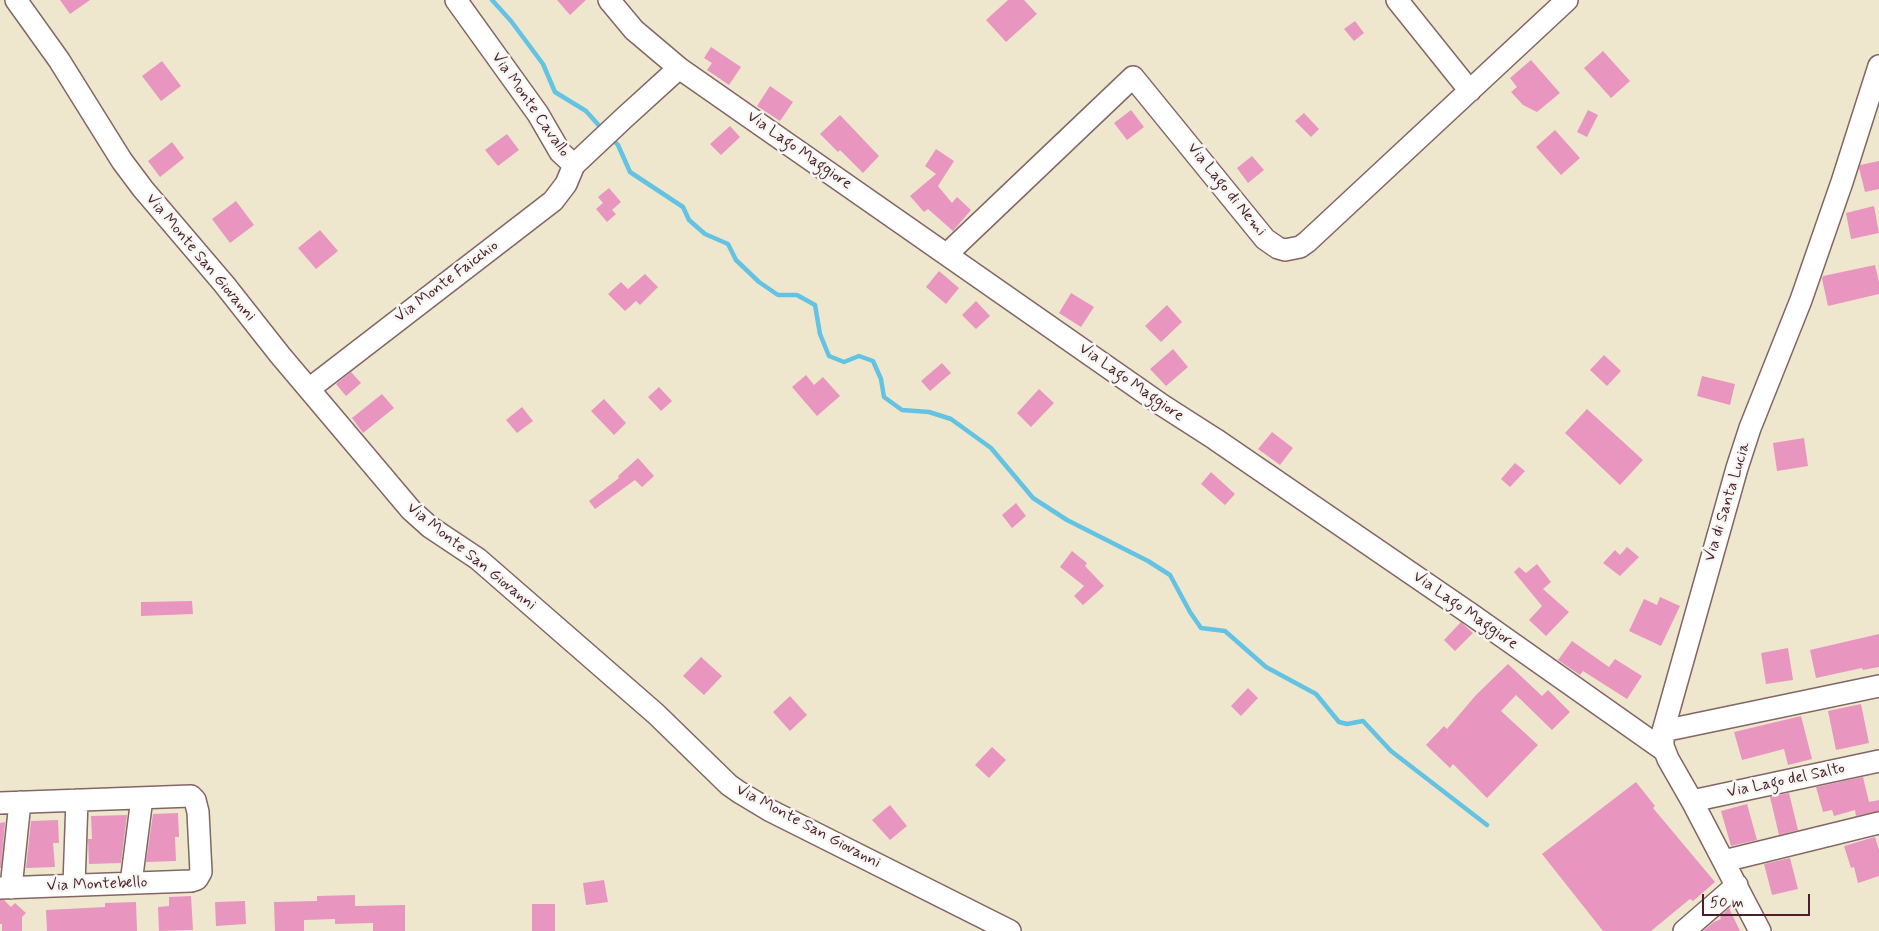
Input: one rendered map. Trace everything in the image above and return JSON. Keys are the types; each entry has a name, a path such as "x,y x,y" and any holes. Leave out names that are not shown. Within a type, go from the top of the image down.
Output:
{"street":[{"name":"Via Monte San Giovanni","path":"16,0 59,60 122,161 143,189 224,284 410,510 434,530 478,559 656,714 734,789 769,810 1010,931"},
{"name":"Via Monte Cavallo","path":"456,0 538,114 560,152 574,166 679,68"},
{"name":"Via Lago Maggiore","path":"609,0 634,30 679,68 1162,405 1215,439 1472,616 1664,741"},
{"path":"1397,0 1470,91"},
{"name":"Via Lago di Nemi","path":"947,254 1133,76 1265,239 1278,248 1285,250 1300,247 1567,0"},
{"name":"Via di Santa Lucia","path":"1664,741 1734,477 1750,428 1801,300 1842,182 1879,66"},
{"name":"Via Monte Faicchio","path":"309,389 553,201 566,184 574,166"},
{"path":"1760,931 1692,801 1664,741 1879,686"},
{"name":"Via Lago del Salto","path":"1692,801 1879,761"},
{"name":"Via Montebello","path":"6,888 194,881 199,878 201,872 198,812 195,800 189,796 142,798"},
{"path":"6,888 10,802 142,798 131,884"},
{"path":"74,886 77,800"},
{"path":"1724,861 1879,822"},
{"path":"1684,931 1737,885"}],"building":[{"path":"60,0 90,0 70,14"},
{"path":"557,0 586,0 570,15"},
{"path":"1008,0 1024,0 1037,14 1006,42 986,20"},
{"path":"1355,21 1364,33 1354,41 1344,29"},
{"path":"711,47 741,67 729,85 707,70 712,63 704,58"},
{"path":"1603,51 1630,81 1611,98 1584,68"},
{"path":"1531,60 1560,93 1537,112 1523,105 1511,92 1517,87 1510,78"},
{"path":"162,61 181,86 161,101 142,76"},
{"path":"770,86 793,102 780,121 757,106"},
{"path":"1131,110 1144,127 1127,140 1114,123"},
{"path":"1588,110 1598,115 1587,137 1577,132"},
{"path":"1304,113 1319,129 1311,137 1295,121"},
{"path":"840,115 879,156 863,173 840,150 838,152 820,134"},
{"path":"730,126 740,137 721,155 710,144"},
{"path":"1555,130 1580,158 1561,175 1536,147"},
{"path":"507,134 519,150 498,166 485,150"},
{"path":"172,142 184,158 160,177 148,161"},
{"path":"936,149 954,161 938,186 952,203 957,197 971,210 953,231 928,209 924,212 910,196 936,174 925,166"},
{"path":"1252,156 1264,170 1248,183 1237,168"},
{"path":"1879,161 1879,189 1865,192 1859,168 1860,165"},
{"path":"609,188 621,202 612,210 616,214 607,222 596,209 603,203 598,197"},
{"path":"236,201 254,225 230,243 212,219"},
{"path":"1874,206 1879,233 1851,239 1846,213"},
{"path":"320,230 338,251 316,269 298,248"},
{"path":"1875,265 1879,282 1879,294 1828,306 1823,276"},
{"path":"939,271 959,288 946,304 926,287"},
{"path":"645,274 658,287 640,305 636,301 625,311 608,294 621,282 628,289"},
{"path":"1071,293 1094,307 1081,327 1059,313"},
{"path":"976,301 990,316 976,329 962,315"},
{"path":"1167,305 1182,322 1161,342 1145,326"},
{"path":"1173,349 1188,367 1166,386 1150,369"},
{"path":"1604,355 1621,371 1607,386 1590,370"},
{"path":"942,363 951,373 930,391 921,381"},
{"path":"351,372 361,383 346,396 336,384"},
{"path":"806,375 814,385 823,377 840,396 817,416 792,387"},
{"path":"1702,376 1735,384 1730,405 1697,396"},
{"path":"659,387 672,401 661,411 648,397"},
{"path":"1039,389 1054,403 1031,427 1017,413"},
{"path":"382,394 394,408 363,433 352,418"},
{"path":"604,399 626,423 614,435 591,411"},
{"path":"522,407 533,421 517,433 506,420"},
{"path":"1587,409 1643,460 1620,485 1565,433"},
{"path":"1272,432 1293,448 1280,465 1258,449"},
{"path":"1804,438 1808,466 1777,471 1773,443"},
{"path":"638,458 654,476 642,487 635,480 595,509 589,501 619,478 618,476"},
{"path":"1515,463 1525,471 1510,487 1501,479"},
{"path":"1211,472 1235,494 1225,505 1201,484"},
{"path":"1016,503 1026,516 1012,528 1002,515"},
{"path":"1627,547 1639,557 1620,576 1603,563 1615,550 1620,555"},
{"path":"1072,551 1087,563 1085,566 1104,586 1083,605 1074,596 1084,586 1060,567"},
{"path":"1537,564 1551,582 1543,589 1569,612 1546,636 1529,620 1542,606 1514,572 1519,567 1526,573"},
{"path":"1660,597 1680,606 1661,646 1629,631 1644,599 1657,605"},
{"path":"192,601 193,614 141,616 141,602"},
{"path":"1461,622 1473,633 1455,651 1444,640"},
{"path":"1879,634 1879,667 1863,670 1862,668 1816,678 1810,650"},
{"path":"1572,641 1609,667 1615,659 1642,676 1627,699 1583,671 1580,675 1558,660"},
{"path":"1788,648 1793,680 1766,684 1761,653"},
{"path":"701,657 722,676 704,695 683,676"},
{"path":"1508,664 1542,696 1548,690 1570,712 1552,730 1516,695 1501,711 1538,745 1487,798 1453,764 1450,768 1426,745 1444,726 1447,729 1476,695"},
{"path":"1248,688 1258,698 1241,716 1231,706"},
{"path":"790,696 807,715 790,731 773,712"},
{"path":"1861,704 1869,743 1836,750 1828,711"},
{"path":"1801,716 1812,759 1788,765 1784,749 1742,760 1734,732"},
{"path":"992,747 1006,760 989,778 975,765"},
{"path":"1863,777 1869,802 1879,800 1879,811 1856,816 1855,810 1834,816 1832,810 1823,812 1816,787"},
{"path":"1636,782 1655,806 1653,808 1715,882 1693,901 1690,899 1651,931 1603,931 1542,854"},
{"path":"1789,793 1798,830 1779,835 1770,797"},
{"path":"1747,804 1757,840 1731,846 1721,811"},
{"path":"890,805 907,826 890,840 872,820"},
{"path":"178,813 179,837 175,837 176,861 146,862 153,814"},
{"path":"127,815 121,863 89,864 88,839 92,839 91,816"},
{"path":"58,820 59,843 53,843 55,867 26,868 31,821"},
{"path":"5,822 1,868 0,868 0,823"},
{"path":"1875,837 1879,850 1879,876 1858,883 1854,867 1851,868 1844,846"},
{"path":"1790,858 1798,889 1772,895 1764,864"},
{"path":"604,880 608,902 586,905 583,883"},
{"path":"355,895 355,906 405,905 405,931 373,931 373,923 335,924 335,919 304,920 304,931 275,931 274,902 317,901 317,896"},
{"path":"191,896 193,930 159,931 158,907 169,906 169,897"},
{"path":"0,900 4,900 11,907 15,903 26,913 22,917 22,931 2,931 2,924 0,924"},
{"path":"245,901 246,924 216,926 215,902"},
{"path":"136,902 137,931 47,931 46,910 105,907 105,903"},
{"path":"532,904 555,904 555,931 532,931"},
{"path":"1729,908 1740,931 1703,931 1721,919 1720,917"}],"waterway":[{"path":"492,0 511,21 543,64 555,92 586,111 603,130"},
{"path":"610,137 618,145 630,172 683,207 689,220 705,234 728,244 736,260 759,282 778,295 797,295 815,305 820,334 829,356 844,362 859,356 873,361 881,379 884,397 902,410 929,412 951,419 991,448 1033,498 1067,520 1148,561 1170,575 1201,628 1225,631 1266,667 1316,694 1339,722 1347,724 1363,721 1391,751 1487,825"}]}
